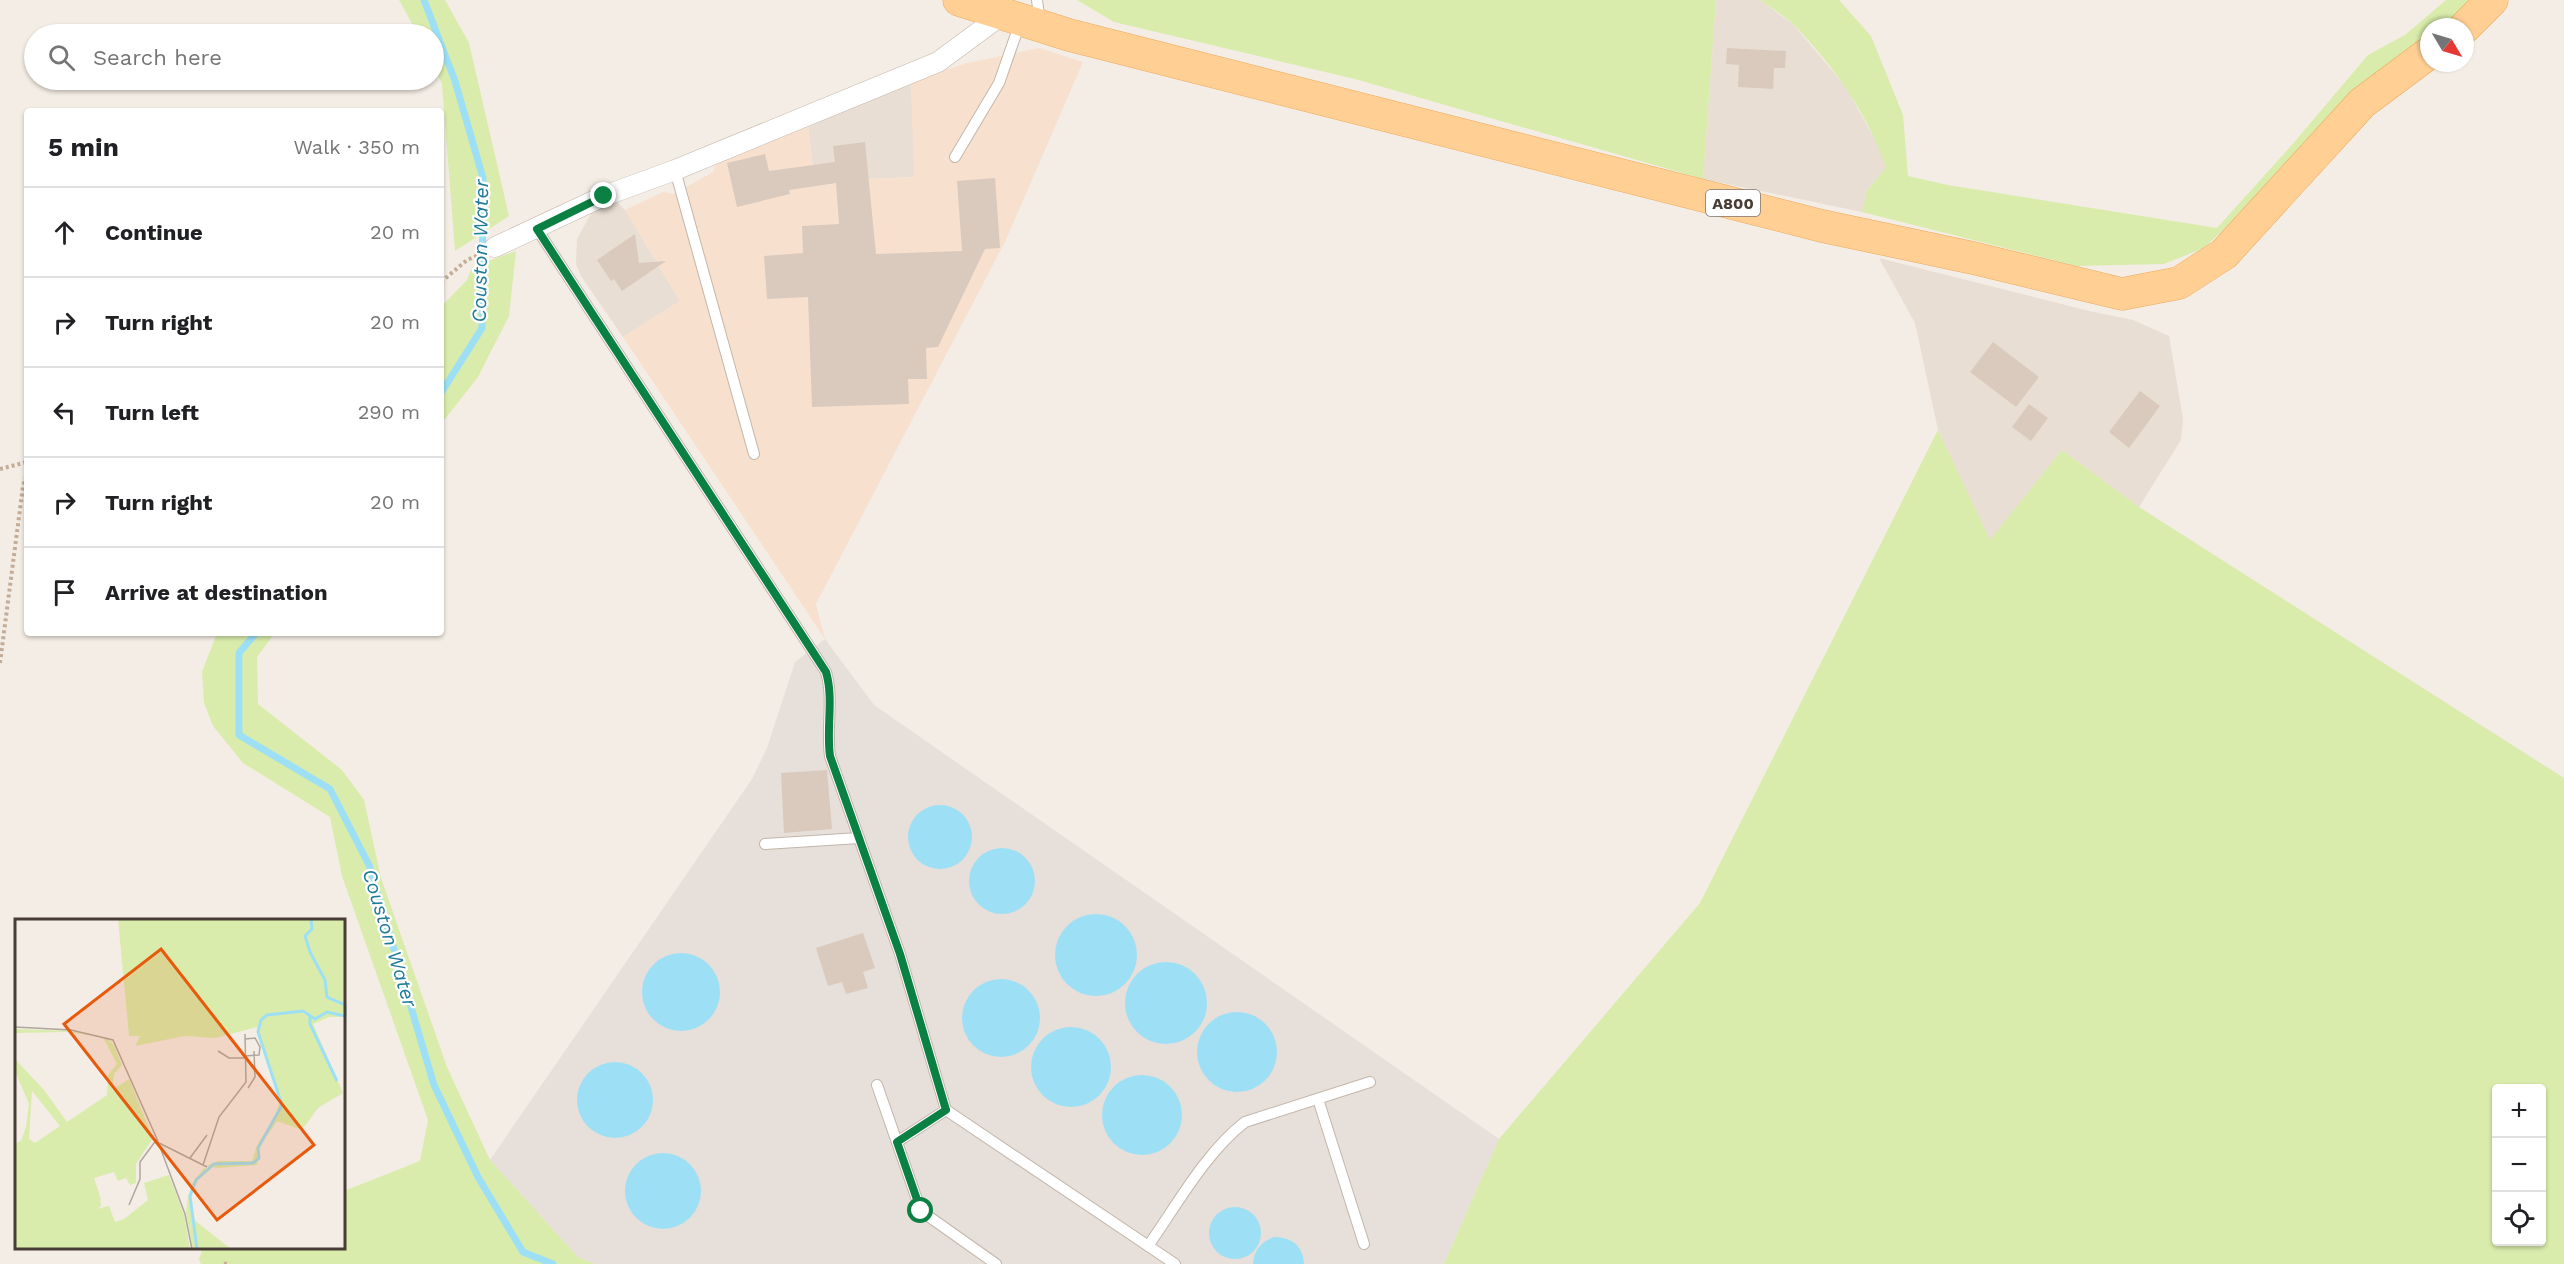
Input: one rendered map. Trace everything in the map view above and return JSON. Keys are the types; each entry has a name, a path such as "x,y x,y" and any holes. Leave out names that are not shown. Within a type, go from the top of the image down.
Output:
{"main road":[{"name":"A800","path":"959,0 1025,15 1810,223 1973,258 2122,294 2179,283 2224,254 2362,103 2420,60"},
{"path":"2474,18 2492,0"}],"street":[{"path":"495,247 604,196 675,170 938,62 1025,15"}],"lane":[{"path":"955,157 999,84 1025,15"},
{"path":"675,170 754,454"},
{"path":"537,229 826,672 830,687 827,740 830,756 900,954 946,1110 1148,1246 1159,1260 1175,1264"},
{"path":"765,844 859,838"},
{"path":"1148,1246 1211,1156 1231,1133 1245,1122 1370,1083"},
{"path":"877,1085 921,1211 996,1264"},
{"path":"1318,1099 1364,1244"},
{"path":"897,1142 946,1110"}],"path":[{"path":"444,279 467,260"},
{"path":"0,469 24,463"},
{"path":"0,663 24,483"},
{"path":"224,1264 230,1263"}],"shaded area":[{"path":"1716,0 1760,0 1793,24 1846,87 1880,149 1886,168 1867,190 1862,212 1703,179"},
{"path":"1039,48 1083,62 1006,240 816,604 825,639 623,337 680,301 625,210 663,192 674,194 713,172 718,159 808,126 815,186 869,179 914,177 911,81 967,63"},
{"path":"911,81 915,177 869,179 815,186 808,126"},
{"path":"616,201 625,210 680,301 623,337 581,276 576,264 577,239 592,212"},
{"path":"1879,258 2133,320 2169,336 2183,419 2181,440 2139,507 2062,450 1990,541 1938,430 1915,323"},
{"path":"825,639 874,705 1499,1139 1444,1264 595,1264 578,1257 490,1160 752,779 767,748 795,662"}],"green space":[{"path":"399,0 445,0 469,43 509,216 455,251 442,90 444,24 412,24"},
{"path":"1077,0 1716,0 1703,179 1355,79 1114,22"},
{"path":"1760,0 1839,0 1871,36 1903,115 1908,176 1948,185 2217,228 2291,146 2368,55 2405,35 2420,22 2420,45 2204,248 2164,264 2077,266 1862,212 1867,190 1886,168 1870,128 1836,74 1808,40 1782,15"},
{"path":"2446,0 2472,0 2451,18 2425,18"},
{"path":"516,251 509,316 478,377 444,420 444,304 467,280 472,267"},
{"path":"1938,430 1990,540 2062,450 2139,507 2564,778 2564,1264 1444,1264 1499,1139 1700,903"},
{"path":"216,636 273,636 257,657 258,704 342,770 364,800 381,878 447,1067 490,1160 578,1257 595,1264 201,1264 199,1259 203,1249 345,1249 345,1191 420,1161 428,1120 342,876 330,817 243,763 213,726 204,703 202,672"}],"water":[{"path":"934,805 946,805 963,814 970,825 972,837 970,849 963,860 946,869 934,869 922,864 913,855 908,843 908,831 913,819 922,810"},
{"path":"1002,848 1015,851 1025,858 1032,868 1035,881 1032,894 1025,904 1015,911 1002,914 989,911 979,904 972,894 969,881 972,868 979,858 989,851"},
{"path":"1096,914 1112,917 1125,926 1134,939 1137,955 1134,971 1125,984 1112,993 1096,996 1080,993 1067,984 1058,971 1055,955 1058,939 1067,926 1080,917"},
{"path":"681,953 696,956 713,970 720,992 717,1007 703,1024 681,1031 666,1028 649,1014 642,992 645,977 659,960"},
{"path":"1166,962 1182,965 1195,974 1204,987 1207,1003 1204,1019 1195,1032 1182,1041 1166,1044 1150,1041 1137,1032 1128,1019 1125,1003 1128,987 1137,974 1150,965"},
{"path":"1001,979 1016,982 1029,990 1037,1003 1040,1018 1037,1033 1029,1046 1016,1054 1001,1057 986,1054 973,1046 965,1033 962,1018 965,1003 973,990 986,982"},
{"path":"1229,1012 1245,1012 1266,1023 1277,1044 1277,1060 1266,1081 1245,1092 1229,1092 1215,1086 1203,1074 1197,1060 1197,1044 1203,1030 1215,1018"},
{"path":"1071,1027 1086,1030 1099,1039 1108,1052 1111,1067 1108,1082 1099,1095 1086,1104 1071,1107 1056,1104 1043,1095 1034,1082 1031,1067 1034,1052 1043,1039 1056,1030"},
{"path":"623,1062 636,1068 647,1079 653,1092 651,1115 636,1132 623,1138 607,1138 594,1132 579,1115 577,1092 583,1079 600,1064"},
{"path":"1142,1075 1157,1078 1170,1087 1179,1100 1182,1115 1179,1130 1170,1143 1157,1152 1142,1155 1127,1152 1114,1143 1105,1130 1102,1115 1105,1100 1114,1087 1127,1078"},
{"path":"656,1153 670,1153 684,1159 695,1170 701,1184 698,1206 690,1218 670,1229 656,1229 642,1223 631,1212 625,1198 625,1184 631,1170 642,1159"},
{"path":"1235,1207 1245,1209 1253,1215 1259,1223 1261,1233 1259,1243 1253,1251 1245,1257 1235,1259 1225,1257 1217,1251 1211,1243 1209,1233 1211,1223 1217,1215 1225,1209"},
{"path":"1274,1237 1286,1239 1295,1244 1301,1252 1304,1264 1253,1264 1259,1247"}],"building":[{"path":"1727,48 1786,51 1785,68 1774,68 1773,89 1738,87 1739,65 1726,64"},
{"path":"865,142 876,254 962,251 957,181 995,178 1000,248 985,249 938,347 926,348 927,379 908,379 909,404 812,407 808,297 767,299 764,256 803,253 802,226 839,224 836,183 789,190 790,194 737,207 727,163 765,154 769,171 835,162 833,146"},
{"path":"635,234 639,263 666,261 622,291 614,279 611,281 597,260"},
{"path":"1993,342 2039,377 2016,407 1970,372"},
{"path":"2140,391 2160,406 2129,448 2109,432"},
{"path":"2029,404 2048,418 2031,441 2012,427"},
{"path":"827,770 832,829 784,833 781,773"},
{"path":"863,933 875,968 863,972 868,988 846,994 842,982 828,986 816,948"}],"waterway":[{"name":"Couston Water","path":"424,0 433,24"},
{"name":"Couston Water","path":"444,52 455,81 483,178 482,328 444,388"},
{"name":"Couston Water","path":"253,636 239,653 239,735 330,789 369,865 434,1085 478,1177 523,1252 553,1264"}],"route":[{"path":"604,196 537,229 826,672 830,687 827,740 830,756 900,954 946,1110 897,1142 921,1211"}]}
